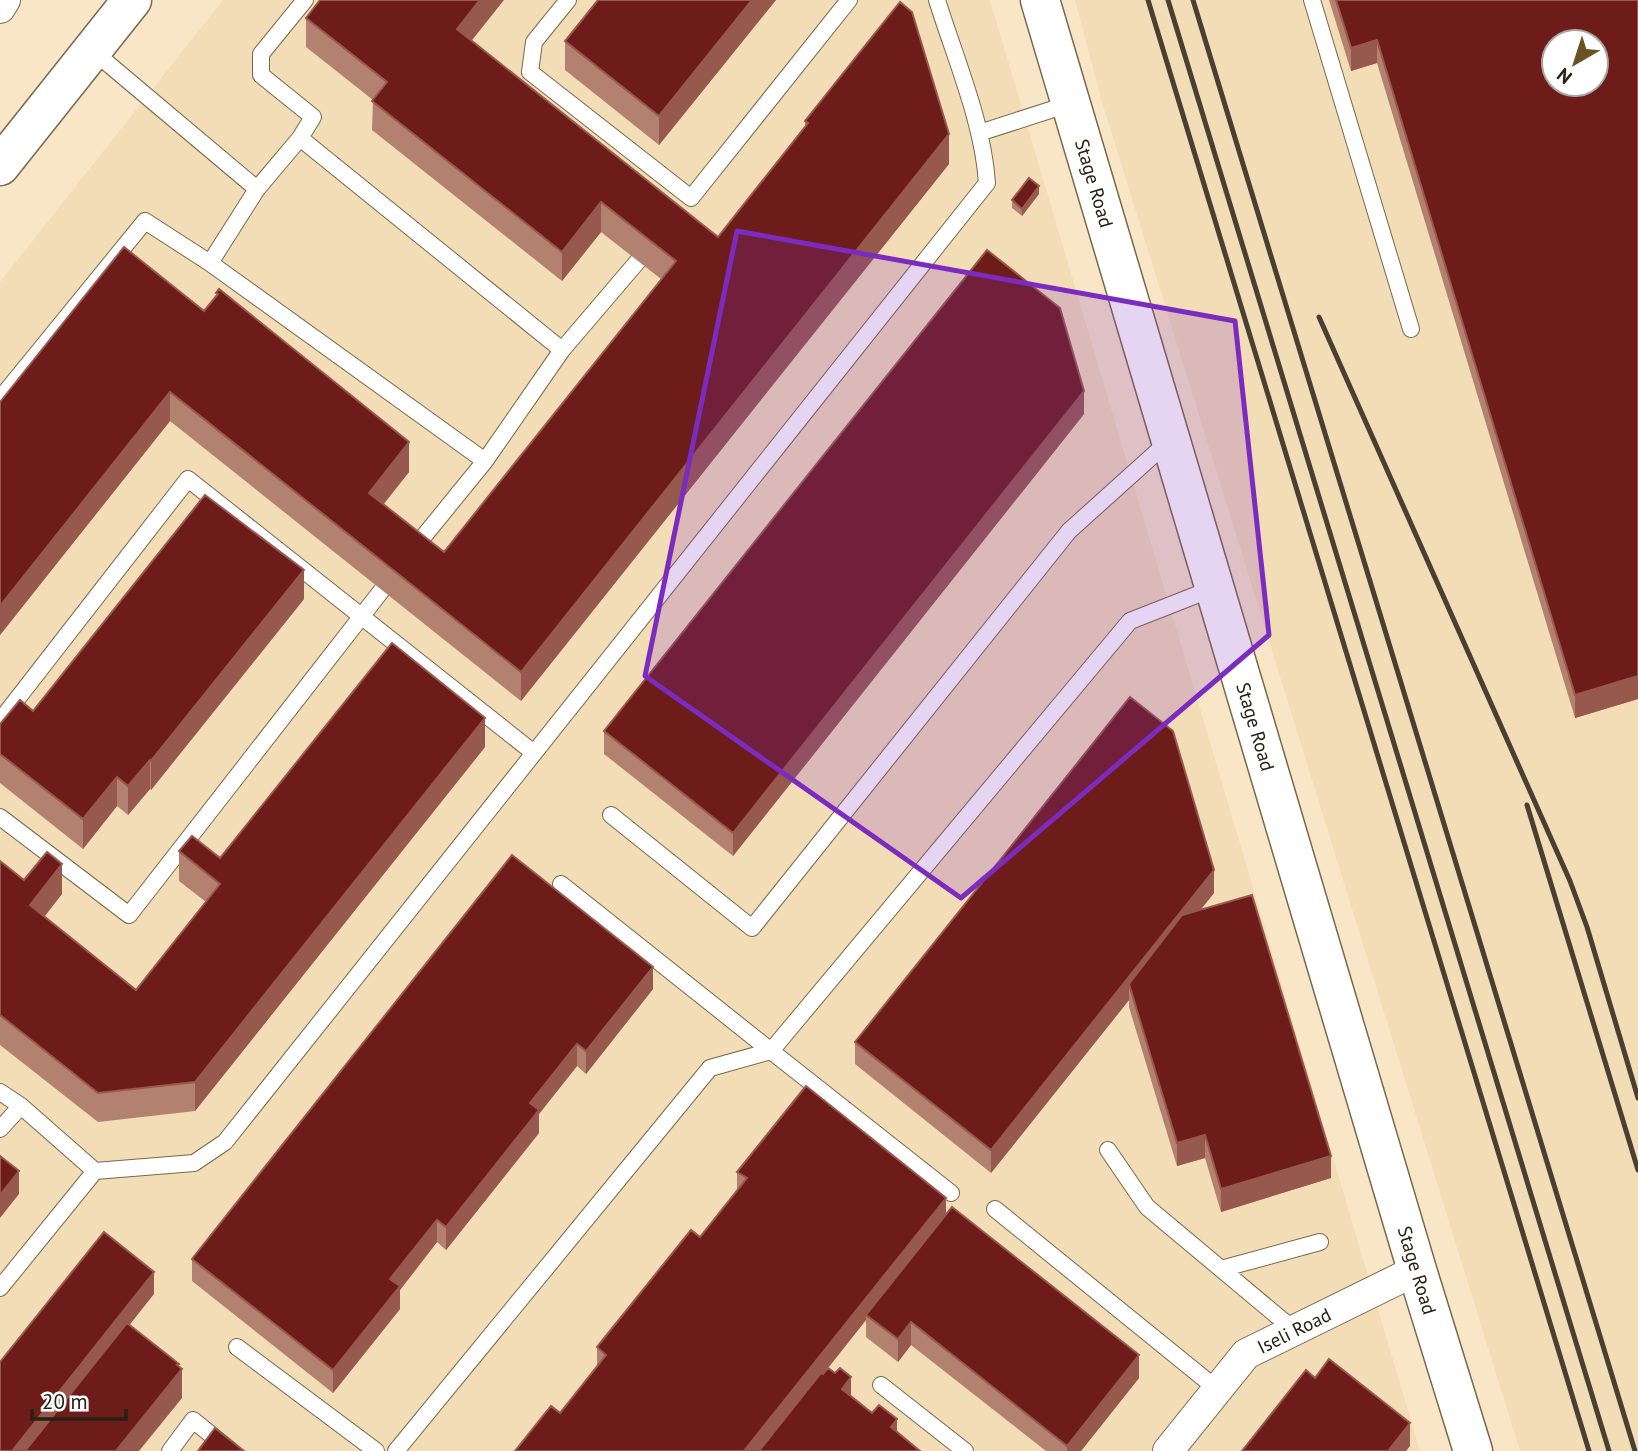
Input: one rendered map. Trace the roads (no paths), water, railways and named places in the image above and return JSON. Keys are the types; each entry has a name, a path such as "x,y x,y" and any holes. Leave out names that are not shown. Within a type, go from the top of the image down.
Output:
{"street":[{"path":"0,8 5,0"},
{"path":"0,166 132,0"},
{"name":"Stage Road","path":"1040,0 1213,588 1473,1451"},
{"name":"Iseli Road","path":"1168,1451 1246,1354 1417,1270"}],"lane":[{"path":"210,263 257,189 300,138 313,117 261,75 261,54 305,0"},
{"path":"568,0 534,42 530,72 687,203 849,0"},
{"path":"0,1092 95,1171 194,1163 225,1142 987,183 986,161 979,133 937,0"},
{"path":"1312,0 1411,329"},
{"path":"92,50 257,189"},
{"path":"979,133 1069,104"},
{"path":"300,138 562,350"},
{"path":"0,399 145,220 210,263 485,461"},
{"path":"410,554 485,461 562,350 638,261"},
{"path":"611,814 752,928 1069,531 1169,440"},
{"path":"0,720 188,479 534,753"},
{"path":"396,1451 710,1068 771,1051 1130,621 1213,588"},
{"path":"0,817 129,915 382,590"},
{"path":"561,884 951,1194"},
{"path":"0,1129 20,1106"},
{"path":"1108,1150 1147,1207 1294,1330"},
{"path":"0,1287 95,1171"},
{"path":"995,1209 1217,1390"},
{"path":"1221,1269 1320,1242"},
{"path":"237,1347 376,1451"},
{"path":"881,1385 965,1451"},
{"path":"170,1451 194,1420 231,1451"}],"railway":[{"path":"1148,0 1589,1451"},
{"path":"1168,0 1609,1451"},
{"path":"1193,0 1635,1451"},
{"path":"1319,317 1570,881 1587,927 1638,1098"},
{"path":"1527,805 1638,1170"}]}
